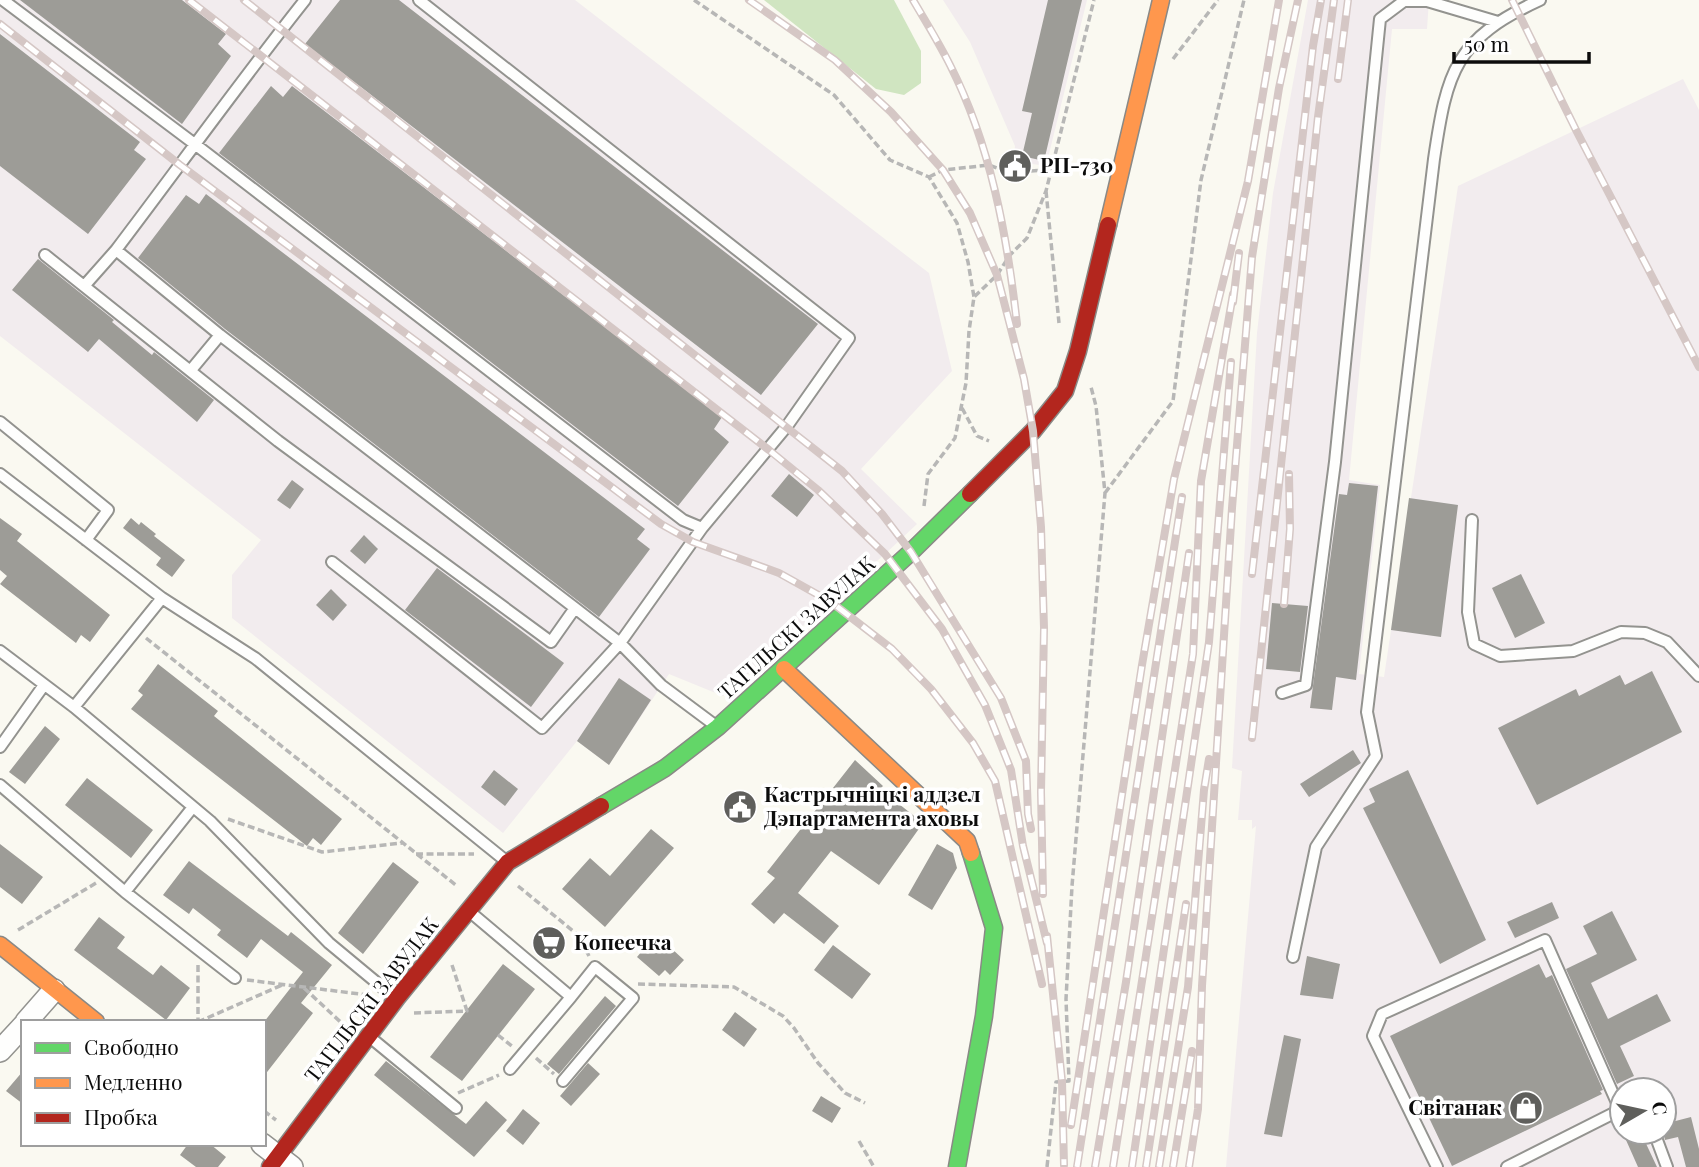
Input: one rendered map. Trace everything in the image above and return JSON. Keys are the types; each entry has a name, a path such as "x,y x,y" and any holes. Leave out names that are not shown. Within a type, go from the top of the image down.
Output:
{"main road":[{"name":"ТАГІЛЬСКІ ЗАВУЛАК","path":"275,1159 397,998 473,907 502,863 665,768 719,727 921,543 1032,431 1065,391 1078,351 1161,0"},
{"path":"785,669 967,841 994,928 984,1016 957,1167"},
{"path":"6,940 54,990 93,1020"}],"street":[{"path":"28,1020 54,990"},
{"path":"0,1051 21,1028"}],"lane":[{"path":"3,0 683,520 702,528"},
{"path":"85,285 116,250 259,56 305,0"},
{"path":"332,562 542,728 620,643 702,528 775,442 849,338 419,0"},
{"path":"1293,957 1316,847 1376,756 1367,712 1441,111 1446,90 1463,54 1498,22 1541,0"},
{"path":"1282,693 1306,685 1335,462 1381,19 1405,1 1427,1 1498,22"},
{"path":"116,250 220,335 620,643 661,685 719,727"},
{"path":"45,255 278,441 551,642 575,608"},
{"path":"191,370 220,335"},
{"path":"0,422 108,510 86,540"},
{"path":"0,474 162,598 255,658 502,863"},
{"path":"1472,520 1468,612 1474,644 1500,656 1573,651 1621,632 1645,633 1667,642 1699,676"},
{"path":"74,708 162,598"},
{"path":"0,651 74,708 193,807 329,943 397,998"},
{"path":"0,747 44,685"},
{"path":"0,785 106,877 235,978"},
{"path":"125,892 193,807"},
{"path":"473,907 570,997"},
{"path":"1437,1167 1373,1037 1382,1014 1545,940 1608,1083"},
{"path":"510,1069 595,967 633,998 564,1081"},
{"path":"366,1040 456,1108"},
{"path":"1507,1167 1608,1118"},
{"path":"1659,1146 1667,1167"}],"path":[{"path":"694,0 834,95 891,160 929,177 957,223 974,297 966,383 955,438 928,474 921,543"},
{"path":"974,297 997,275 1027,238 1046,191 1094,0"},
{"path":"1168,65 1218,0"},
{"path":"1105,493 1173,401 1201,180 1244,0"},
{"path":"929,177 943,170 989,165 1008,172 1051,170"},
{"path":"1046,191 1060,332 1078,351"},
{"path":"1047,1167 1056,1082 1069,1081 1066,999 1072,886 1105,493 1096,407 1091,387"},
{"path":"961,406 977,436 1012,452"},
{"path":"136,630 416,854 473,907"},
{"path":"193,807 322,852 402,843"},
{"path":"416,854 502,863 578,935 595,967"},
{"path":"6,940 106,877"},
{"path":"198,949 198,1020"},
{"path":"409,1013 467,1011 452,962"},
{"path":"235,978 397,998"},
{"path":"615,983 734,987 783,1016 818,1063 845,1093 865,1103"},
{"path":"203,1020 284,984"},
{"path":"303,987 366,1040"},
{"path":"526,1050 564,1081"},
{"path":"444,1099 510,1069"},
{"path":"859,1141 874,1167"}],"shaded area":[{"path":"0,0 575,0 929,273 952,371 861,469 917,524 723,696 669,674 609,765 577,741 503,833 232,618 232,575 261,540 0,336"},
{"path":"943,0 1087,0 1046,166 1013,161 1015,146 970,42"},
{"path":"1308,0 1429,0 1427,29 1392,29 1349,480 1380,485 1359,674 1384,677 1458,186 1683,79 1699,110 1699,1167 1226,1167 1256,826 1252,829 1252,820 1238,820 1242,771 1232,768 1257,333 1273,193"}],"green space":[{"path":"764,0 894,0 921,51 921,83 904,95 876,89"}],"building":[{"path":"20,0 182,0 226,34 218,44 231,56 182,124"},
{"path":"340,0 399,0 818,324 761,395 305,44"},
{"path":"1048,0 1082,0 1044,161 1022,156 1032,113 1022,111"},
{"path":"0,34 140,142 134,150 146,159 88,234 0,166"},
{"path":"271,86 283,97 292,86 722,417 714,429 729,442 678,506 219,153"},
{"path":"206,194 645,529 637,539 650,549 599,617 225,329 138,258 186,195 199,204"},
{"path":"38,259 114,320 112,322 152,355 154,352 214,400 197,422 99,339 88,352 12,290"},
{"path":"789,474 814,495 797,517 771,496"},
{"path":"292,480 304,489 290,509 277,500"},
{"path":"1349,483 1378,486 1356,680 1336,677 1332,710 1310,708 1339,494 1347,495"},
{"path":"1409,498 1458,505 1441,637 1391,630"},
{"path":"0,518 22,534 17,541 110,615 90,642 81,635 76,643 0,584 7,576 0,570"},
{"path":"131,518 139,525 141,522 185,560 172,577 156,565 161,558 123,528"},
{"path":"364,535 378,549 365,564 350,551"},
{"path":"437,568 564,663 531,707 405,610"},
{"path":"1521,574 1545,623 1515,638 1492,588"},
{"path":"331,589 347,605 333,621 316,605"},
{"path":"1272,603 1308,606 1300,672 1266,669"},
{"path":"158,664 218,711 214,716 342,819 321,845 313,838 307,846 131,709 143,695 138,691"},
{"path":"1652,671 1682,732 1537,805 1498,728 1576,689 1579,696 1620,675 1625,685"},
{"path":"619,678 651,700 609,765 577,741"},
{"path":"45,726 60,739 25,784 9,772"},
{"path":"1353,750 1361,763 1309,797 1300,784"},
{"path":"855,760 883,786 880,789 923,823 879,885 831,851 798,893 839,926 824,944 784,913 774,924 751,904 775,878 767,872"},
{"path":"494,770 518,789 505,806 481,787"},
{"path":"1408,770 1486,940 1440,964 1363,808 1375,802 1369,789"},
{"path":"87,778 153,830 131,858 65,805"},
{"path":"651,829 674,848 605,927 562,889 590,858 610,876"},
{"path":"0,844 43,877 22,904 0,887"},
{"path":"937,844 953,853 957,868 932,910 908,895"},
{"path":"189,861 288,936 291,932 332,965 301,1003 313,1013 266,1073 266,1020 303,972 261,939 247,958 217,935 221,930 193,908 189,914 163,895"},
{"path":"393,862 419,882 363,954 338,933"},
{"path":"1552,902 1559,918 1515,938 1507,922"},
{"path":"1612,911 1637,960 1591,983 1608,1019 1657,994 1671,1021 1620,1046 1634,1076 1613,1076 1566,969 1597,954 1583,926"},
{"path":"99,917 125,937 117,948 153,975 161,965 190,988 166,1020 74,950"},
{"path":"653,938 668,951 671,948 684,960 670,975 665,970 659,976 637,957"},
{"path":"833,945 871,974 852,999 814,970"},
{"path":"1307,956 1340,964 1333,999 1300,995"},
{"path":"503,964 535,989 462,1081 430,1057"},
{"path":"1539,964 1546,978 1552,975 1603,1090 1600,1091 1602,1094 1452,1166 1390,1036"},
{"path":"605,996 616,1006 559,1074 547,1064"},
{"path":"735,1012 757,1029 744,1047 722,1030"},
{"path":"1284,1035 1301,1039 1282,1137 1264,1134"},
{"path":"386,1061 466,1124 486,1101 507,1120 474,1157 374,1075"},
{"path":"588,1063 600,1074 571,1106 560,1096"},
{"path":"21,1073 21,1102 6,1091"},
{"path":"821,1096 841,1108 832,1123 812,1111"},
{"path":"523,1109 540,1123 523,1145 506,1131"},
{"path":"1691,1117 1699,1149 1699,1167 1686,1167 1678,1137 1678,1120"},
{"path":"187,1146 212,1146 226,1157 218,1167 196,1167 180,1155"},
{"path":"1629,1146 1647,1146 1657,1167 1638,1167"}],"railway":[{"path":"189,0 769,450 818,490 885,554 942,629 985,705 1011,770 1023,846 1047,943"},
{"path":"244,0 842,471 882,514 911,552 1001,698 1026,761 1031,829"},
{"path":"749,0 835,60 891,112 943,170 970,213 997,275 1024,379 1033,431 1041,527 1044,628 1041,792 1043,894"},
{"path":"913,0 950,65 987,159 1002,224 1017,324"},
{"path":"1071,1125 1142,665 1174,479 1248,181 1279,0"},
{"path":"1189,1167 1198,1109 1202,986 1232,508 1252,257 1279,88 1298,0"},
{"path":"1252,574 1313,46 1321,0"},
{"path":"1252,738 1318,117 1334,0"},
{"path":"1338,79 1348,0"},
{"path":"1512,0 1699,367"},
{"path":"0,24 180,165 661,524 693,542 779,573 831,602 892,649 931,689 973,743 995,781 1042,984"},
{"path":"1233,302 1239,253"},
{"path":"1113,1167 1193,654 1201,481 1233,294"},
{"path":"1132,1167 1209,642 1231,362"},
{"path":"1284,604 1290,529 1289,474"},
{"path":"1077,1167 1182,497"},
{"path":"1095,1167 1126,982 1189,553"},
{"path":"1159,1167 1188,987 1204,790 1209,759"},
{"path":"1146,1167 1186,904"},
{"path":"1047,936 1062,1081 1064,1165"},
{"path":"1173,1167 1192,1051"}],"traffic: fast":[{"path":"601,806 665,768 718,727 911,552 970,494"},
{"path":"957,1167 984,1016 994,928 971,853"}],"traffic: slow":[{"path":"1108,225 1161,0"},
{"path":"784,669 967,841 971,853"},
{"path":"0,945 94,1020"}],"traffic: jam":[{"path":"970,494 1033,431 1065,391 1078,351 1108,225"},
{"path":"270,1167 397,998 508,862 601,806"}],"place":[{"name":"РП-730","path":"1015,166"},
{"name":"Кастрычніцкі аддзел Дэпартамента аховы","path":"740,807"},
{"name":"Копеечка","path":"549,943"},
{"name":"Світанак","path":"1526,1108"}]}
